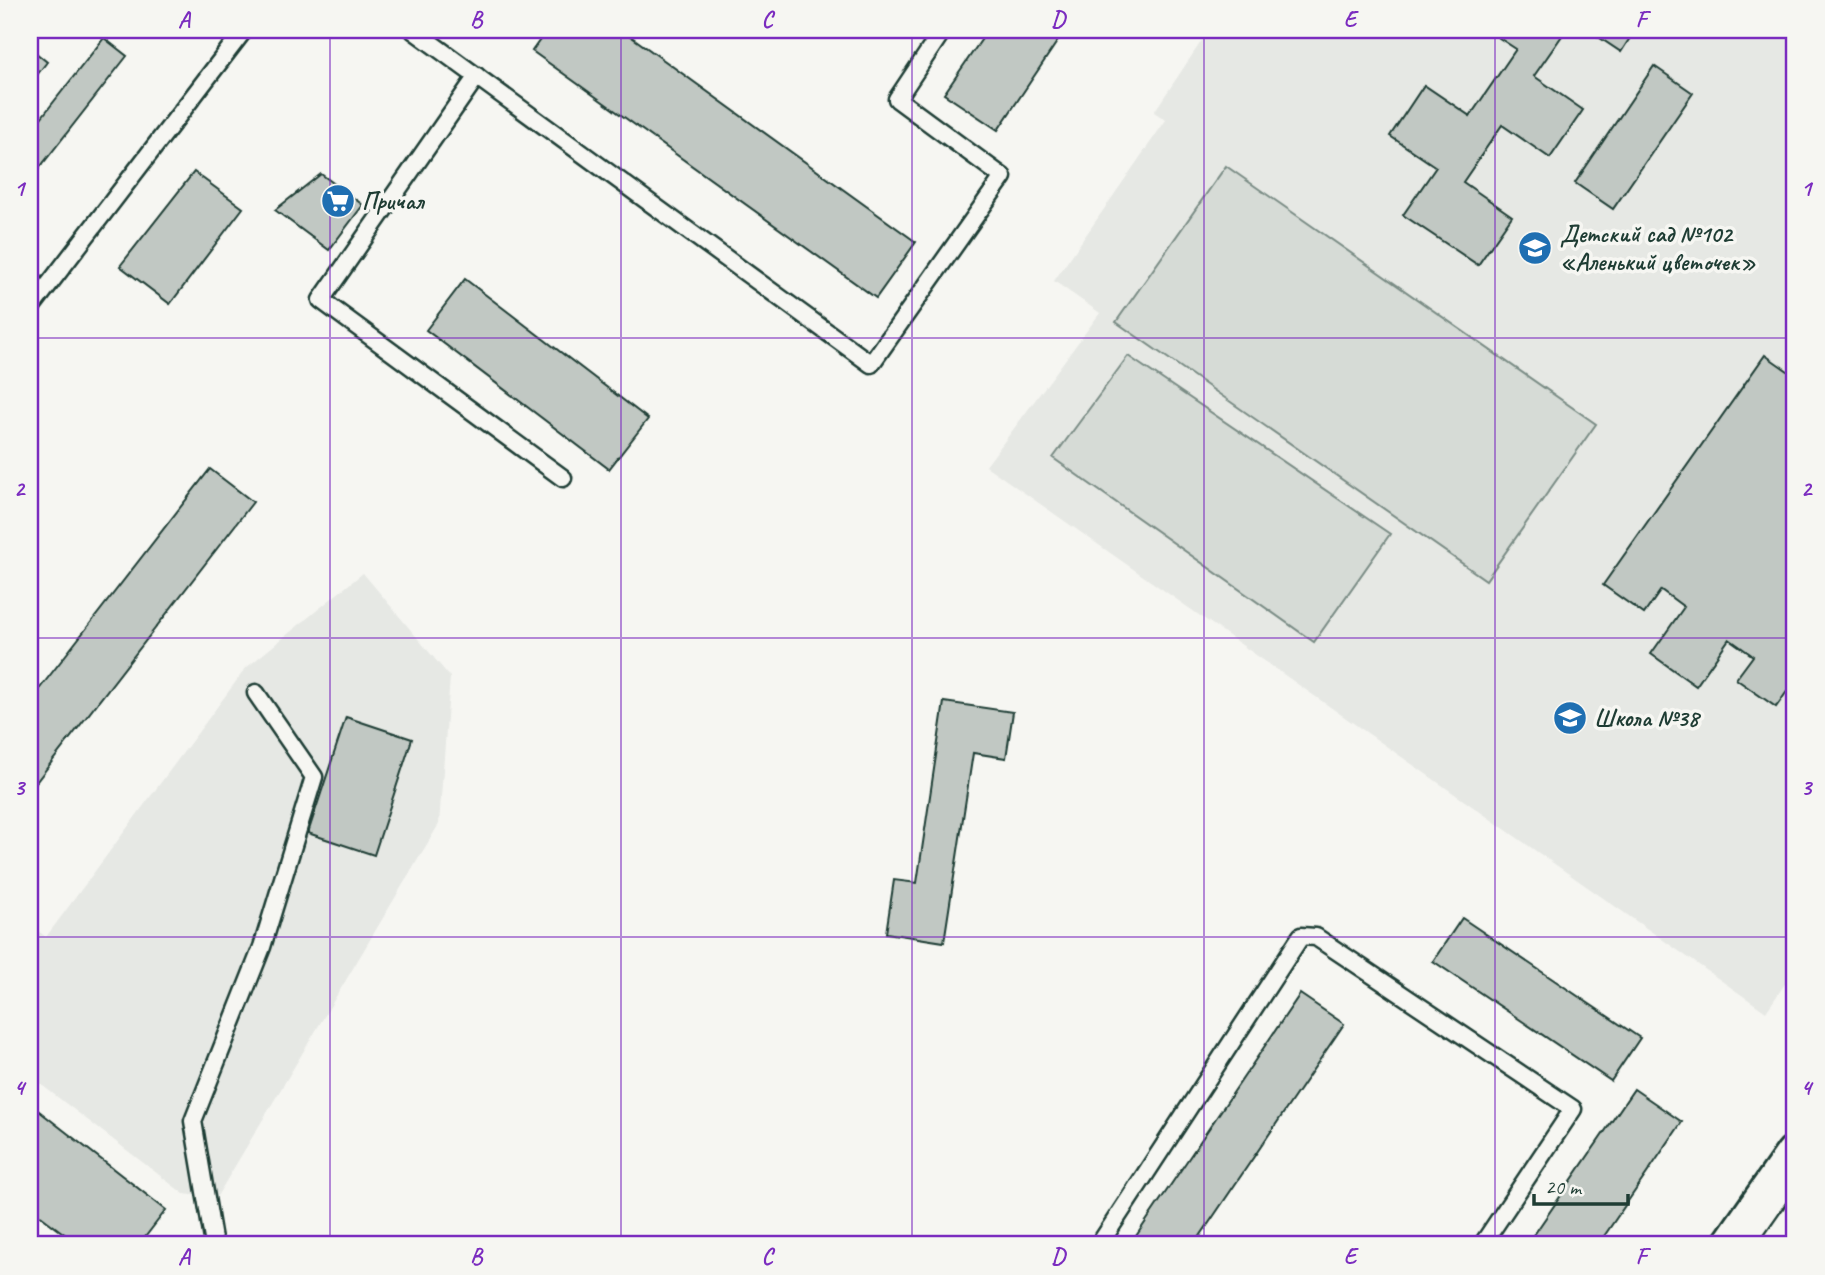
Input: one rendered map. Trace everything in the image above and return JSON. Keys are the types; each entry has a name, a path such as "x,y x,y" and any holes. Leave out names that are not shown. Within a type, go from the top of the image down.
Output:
{"street":[{"path":"1732,1245 1795,1155"}],"lane":[{"path":"30,309 244,30"},
{"path":"413,30 871,364 1003,177 897,99 943,30"},
{"path":"477,76 321,300 563,478"},
{"path":"215,1245 193,1121 262,947 314,777 256,693"},
{"path":"1099,1245 1301,936 1317,937 1573,1109 1482,1245"}],"shaded area":[{"name":"Школа №38","path":"1209,30 1795,30 1795,969 1766,1012 986,466 1100,313 1054,281 1166,120 1154,112"},
{"path":"1226,166 1596,424 1486,580 1116,322"},
{"path":"1128,356 1390,534 1314,642 1053,458"},
{"path":"363,573 450,677 439,824 216,1198 184,1194 30,1076 30,925 46,937 246,668"}],"building":[{"path":"547,30 622,30 916,242 876,298 532,51"},
{"path":"988,30 1065,30 998,130 944,94"},
{"path":"1487,30 1566,30 1534,76 1583,110 1550,158 1502,125 1463,182 1512,216 1478,265 1403,215 1436,167 1390,136 1424,85 1470,116 1516,49"},
{"path":"1588,30 1635,30 1621,52"},
{"path":"104,38 127,56 30,180 30,132"},
{"path":"30,48 47,62 30,84"},
{"path":"1654,66 1693,93 1613,209 1575,183"},
{"path":"194,172 243,208 170,304 120,266"},
{"path":"321,174 363,205 329,250 275,210"},
{"path":"465,279 648,419 609,469 426,330"},
{"path":"1765,355 1795,376 1795,395 1791,401 1795,403 1795,680 1776,707 1736,679 1753,656 1729,639 1696,686 1651,654 1684,607 1661,590 1644,614 1603,585"},
{"path":"210,469 253,502 30,790 30,701"},
{"path":"944,702 1013,712 1006,758 973,753 944,942 886,933 894,880 917,883"},
{"path":"346,717 412,739 374,855 308,833"},
{"path":"1462,918 1640,1038 1611,1081 1433,961"},
{"path":"1300,994 1344,1024 1194,1245 1130,1245"},
{"path":"1634,1089 1682,1122 1598,1245 1527,1245"},
{"path":"30,1104 166,1210 139,1245 79,1245 30,1208"}],"place":[{"name":"Причал","path":"338,201"},
{"name":"Детский сад №102 «Аленький цветочек»","path":"1535,248"},
{"name":"Школа №38","path":"1570,718"}]}
